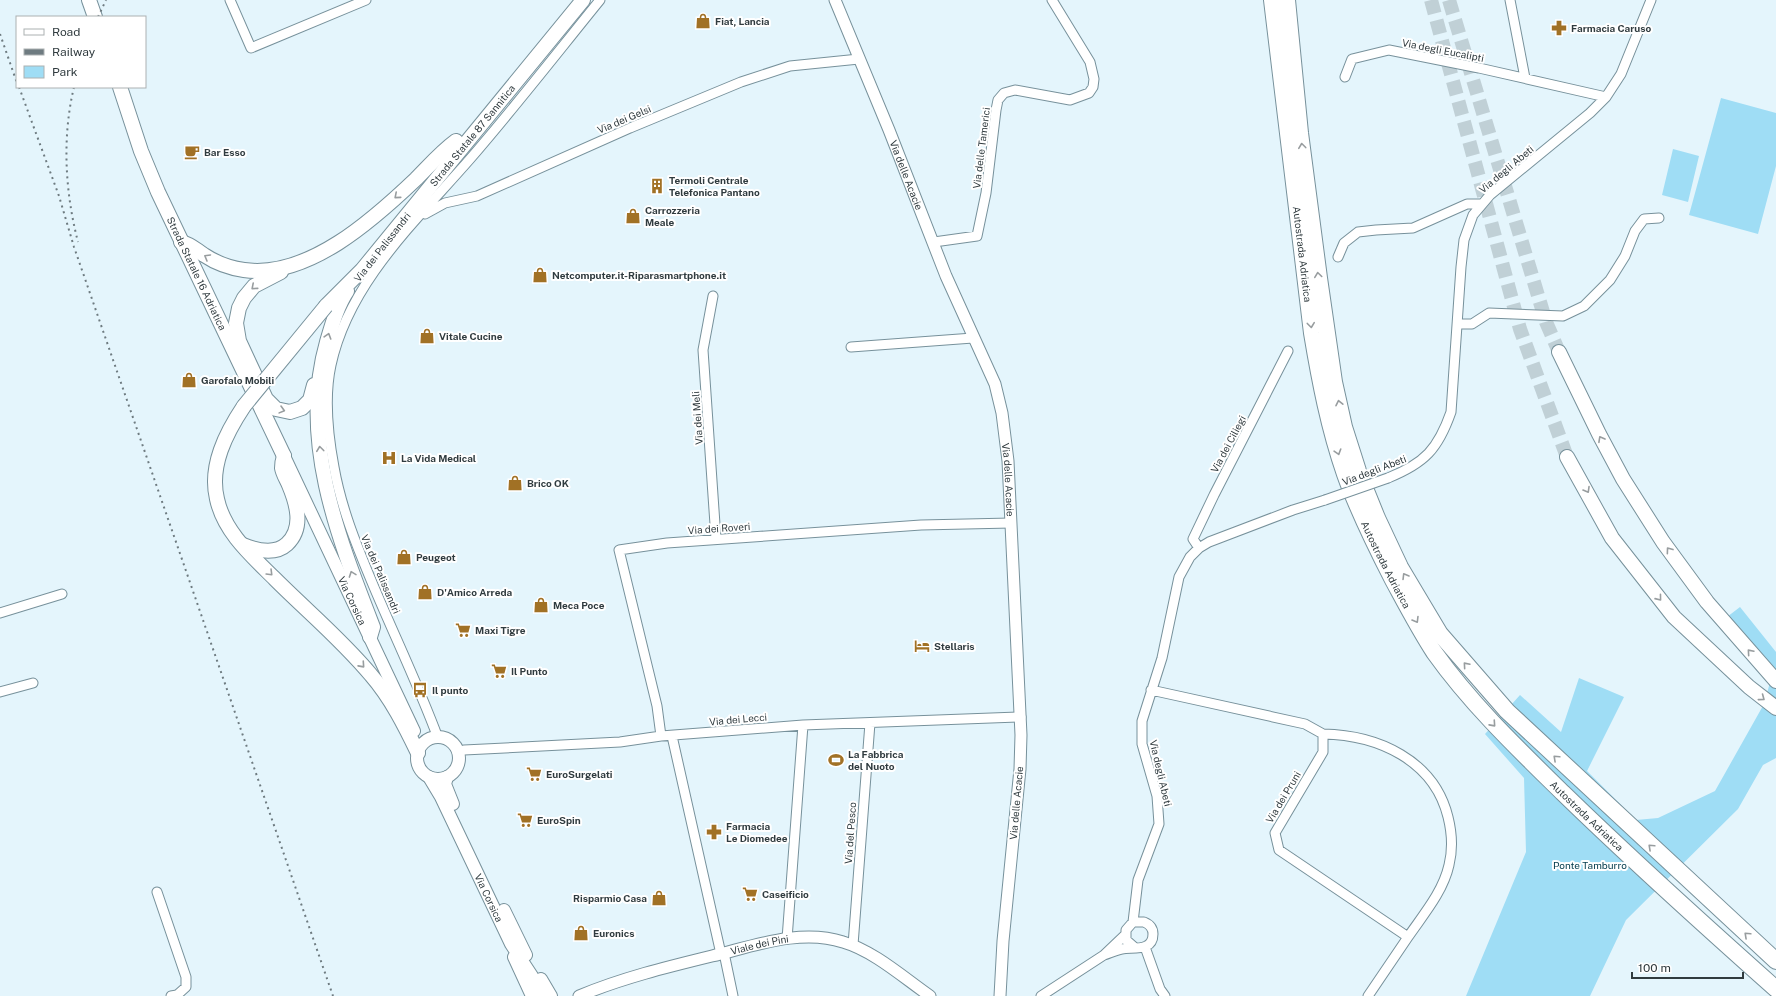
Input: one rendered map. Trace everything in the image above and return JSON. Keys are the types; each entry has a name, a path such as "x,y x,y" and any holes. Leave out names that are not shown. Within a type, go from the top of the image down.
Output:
{"highway":[{"path":"1263,0 1284,151 1300,230"},
{"name":"Autostrada Adriatica","path":"1272,0 1312,333 1321,386 1345,474 1371,537 1404,600 1434,651 1473,702 1498,730 1597,826 1776,989"},
{"name":"Autostrada Adriatica","path":"1287,0 1302,148 1334,382 1344,427 1358,471 1377,518 1400,567 1440,634 1507,711 1776,961"}],"main road":[{"path":"89,0 95,16"},
{"name":"Strada Statale 87 Sannitica","path":"456,141 571,0"},
{"name":"Strada Statale 87 Sannitica","path":"362,270 583,0"},
{"name":"Strada Statale 16 Adriatica","path":"120,88 144,158 182,242 284,456"},
{"path":"182,242 189,243 212,260 236,269 258,270 285,266 305,259 329,247 359,228 400,194 446,148 456,141"},
{"path":"429,777 436,779 447,776 456,768 458,758 457,752 449,741 438,738 428,740 420,749 398,713 372,676 243,545 225,522 217,501 215,487 216,470 223,445 244,406 450,151 456,141"},
{"path":"285,266 280,273 261,281 254,286 244,298 239,308 236,323 239,341 266,399 276,409 290,412 297,411 306,405 312,395 334,320 345,294 362,270"},
{"path":"326,306 362,270"},
{"path":"1559,352 1602,441 1663,542 1707,602 1776,681"},
{"path":"319,374 319,447 326,484 347,559 373,628 370,637"},
{"path":"243,545 260,551 270,551 285,546 294,534 298,524 298,512 293,494 282,469 284,456"},
{"name":"Via Corsica","path":"284,456 370,637 420,749 417,762 420,769 429,777 441,797 511,944 532,976 541,996"},
{"path":"1567,457 1612,538 1674,617 1749,687 1776,708"},
{"name":"Via Corsica","path":"447,776 445,784 448,794 524,950 551,996"},
{"path":"511,944 520,972 532,996"}],"street":[{"path":"230,0 251,48 366,0"},
{"name":"Via dei Palissandri","path":"438,738 422,695 398,644 349,525 334,467 329,429 328,394 331,366 338,341 347,318 360,292 375,270 485,141 600,0"},
{"name":"Via delle Acacie","path":"835,0 973,338 995,384 1002,413 1008,461 1020,717 1020,769 1004,934 1001,995"},
{"name":"Via delle Tamerici","path":"934,242 977,236 986,193 996,110 998,100 1004,93 1020,90 1070,100 1089,93 1093,87 1094,79 1090,62 1052,0"},
{"path":"1510,0 1525,78"},
{"name":"Via degli Abeti","path":"1040,996 1104,955 1125,935 1127,927 1133,922 1138,880 1159,824 1159,804 1148,766 1141,732 1142,721 1162,658 1179,577 1190,557 1199,548 1210,542 1258,523 1388,478 1413,467 1430,452 1443,434 1451,412 1464,240 1471,221 1481,204 1490,195 1590,113 1606,96 1621,74 1651,0"},
{"name":"Via degli Eucalipti","path":"1345,77 1352,59 1389,50 1606,96"},
{"name":"Via dei Gelsi","path":"409,229 426,214 446,203 477,196 630,128 741,82 790,66 859,58"},
{"path":"1338,257 1344,243 1358,232 1413,228 1467,204 1481,204"},
{"path":"1457,324 1472,324 1489,313 1563,316 1584,306 1610,280 1625,256 1635,231 1644,219 1659,218"},
{"name":"Via dei Meli","path":"713,296 703,350 716,540"},
{"path":"851,347 973,338"},
{"name":"Via dei Ciliegi","path":"1199,548 1193,539 1288,351"},
{"name":"Via dei Roveri","path":"661,736 657,706 619,550 667,543 921,525 1011,523"},
{"path":"0,614 62,594"},
{"path":"0,692 33,684"},
{"path":"1151,690 1305,724 1323,734 1336,734 1370,741 1407,757 1424,772 1438,790 1451,828 1452,852 1449,867 1435,896 1368,996"},
{"name":"Via dei Lecci","path":"457,752 464,750 620,742 661,736 803,725 1020,717"},
{"name":"Via del Pesco","path":"853,945 870,723"},
{"path":"787,938 803,725"},
{"name":"Via dei Pruni","path":"1323,734 1323,752 1275,833 1279,850 1408,937"},
{"path":"672,736 733,996"},
{"path":"158,892 186,977 186,986 177,995 172,996"},
{"name":"Via degli Abeti","path":"1104,955 1122,949 1144,947 1151,942 1153,934 1150,927 1144,922 1136,905"},
{"path":"1133,922 1144,922"},
{"path":"1125,935 1128,942 1134,947"},
{"name":"Viale dei Pini","path":"579,996 623,979 722,953 787,938 817,937 841,941 867,952 930,996"},
{"path":"1144,947 1160,989 1165,996"}],"green space":[{"path":"1721,98 1776,113 1776,166 1758,234 1689,215"},
{"path":"1673,149 1699,156 1688,202 1662,195"},
{"name":"Ponte Tamburro","path":"1740,607 1776,652 1776,758 1763,765 1738,809 1626,920 1590,996 1466,996 1526,852 1524,778 1485,734 1520,695 1561,732 1579,678 1624,697 1587,771 1636,820 1658,818 1715,791 1764,704 1774,668 1758,659 1727,617"}],"tunnel":[{"path":"1431,0 1520,329 1567,457"},
{"path":"1449,0 1546,322 1559,352"}],"railway":[{"path":"98,16 106,0"},
{"path":"0,34 16,80"},
{"path":"19,88 59,196 74,247 333,996"},
{"path":"74,88 68,125 67,164 70,204 78,242"}],"place":[{"name":"Fiat, Lancia","path":"703,21"},
{"name":"Farmacia Caruso","path":"1559,28"},
{"name":"Bar Esso","path":"192,152"},
{"name":"Termoli Centrale Telefonica Pantano","path":"657,186"},
{"name":"Carrozzeria Meale","path":"633,216"},
{"name":"Netcomputer.it-Riparasmartphone.it","path":"540,275"},
{"name":"Vitale Cucine","path":"427,336"},
{"name":"Garofalo Mobili","path":"189,380"},
{"name":"La Vida Medical","path":"389,458"},
{"name":"Brico OK","path":"515,483"},
{"name":"Peugeot","path":"404,557"},
{"name":"D'Amico Arreda","path":"425,592"},
{"name":"Meca Poce","path":"541,605"},
{"name":"Maxi Tigre","path":"463,630"},
{"name":"Stellaris","path":"922,646"},
{"name":"Il Punto","path":"499,671"},
{"name":"Il punto","path":"420,690"},
{"name":"La Fabbrica del Nuoto","path":"836,760"},
{"name":"EuroSurgelati","path":"534,774"},
{"name":"EuroSpin","path":"525,820"},
{"name":"Farmacia Le Diomedee","path":"714,832"},
{"name":"Caseificio","path":"750,894"},
{"name":"Risparmio Casa","path":"659,898"},
{"name":"Euronics","path":"581,933"}]}
